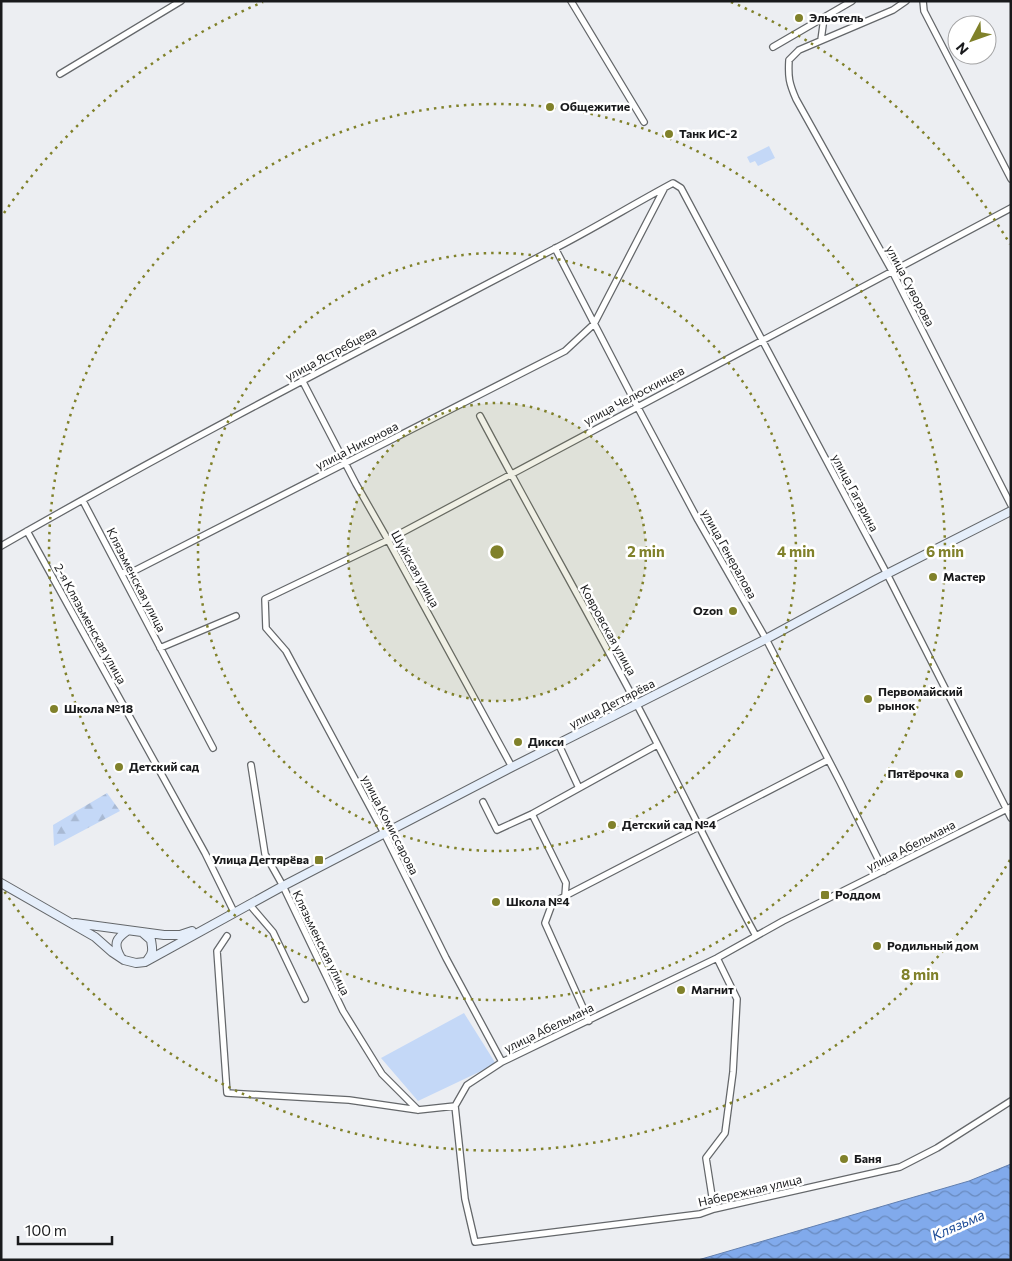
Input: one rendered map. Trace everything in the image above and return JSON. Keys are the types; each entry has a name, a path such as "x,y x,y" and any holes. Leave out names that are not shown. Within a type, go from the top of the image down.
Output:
{"main road":[{"name":"улица Дегтярёва","path":"223,917 558,743 766,639 887,574 1011,511"},
{"path":"1,883 95,937 124,960 136,962 145,962 223,917"},
{"path":"70,922 164,935 180,935 223,917"},
{"path":"120,957 116,950 116,943 119,937 127,930"},
{"path":"141,932 151,940 153,950 145,962"}],"street":[{"path":"60,74 181,1"},
{"path":"571,1 644,122"},
{"path":"773,47 852,1"},
{"path":"821,40 893,10 906,1"},
{"path":"923,1 924,11 1011,179"},
{"path":"821,40 824,18"},
{"name":"улица Суворова","path":"821,40 799,50 789,60 788,77 790,86 808,122 892,271 1011,505"},
{"name":"улица Ястребцева","path":"1,546 302,380 673,184"},
{"name":"улица Гагарина","path":"673,184 681,188 887,574 1009,808 1011,818"},
{"name":"улица Никонова","path":"122,573 136,570 565,351 594,324 664,188"},
{"name":"улица Челюскинцев","path":"265,599 388,540 1011,208"},
{"name":"улица Генералова","path":"555,248 698,520 766,639 884,871"},
{"name":"Шуйская улица","path":"302,380 345,463 512,767"},
{"name":"Ковровская улица","path":"480,416 636,704 756,936"},
{"name":"Клязьменская улица","path":"83,501 213,748"},
{"name":"2-я Клязьменская улица","path":"27,531 205,853 234,912"},
{"name":"улица Комиссарова","path":"265,599 266,628 286,651 384,833 446,958 502,1062"},
{"path":"160,648 236,616"},
{"path":"558,743 579,788"},
{"path":"483,802 497,830 532,814 657,744"},
{"path":"589,1021 545,923 552,904 828,760"},
{"name":"Клязьменская улица","path":"251,764 265,854 343,1012 382,1074 418,1110"},
{"name":"улица Абельмана","path":"455,1106 467,1085 502,1062 717,958 756,936 1009,808"},
{"path":"532,814 566,883 565,896"},
{"path":"249,904 273,932 305,999"},
{"path":"227,936 217,951 227,1093 349,1100 418,1110 455,1106"},
{"path":"714,1209 706,1158 725,1133 733,1072 737,999 717,958"},
{"name":"Набережная улица","path":"455,1106 465,1199 475,1242 700,1214 714,1209 900,1167 937,1148 1011,1101"}],"green space":[{"path":"769,146 775,158 758,166 755,161 750,163 747,157"},
{"path":"107,793 120,811 54,846 53,825"},
{"path":"464,1013 496,1064 418,1101 381,1058"}],"water":[{"name":"Клязьма","path":"1011,1164 1011,1260 698,1260 969,1181"}],"place":[{"name":"Эльотель","path":"799,18"},
{"name":"Общежитие","path":"550,107"},
{"name":"Танк ИС-2","path":"669,134"},
{"name":"Мастер","path":"933,577"},
{"name":"Ozon","path":"733,611"},
{"name":"Первомайский рынок","path":"868,699"},
{"name":"Школа №18","path":"54,709"},
{"name":"Дикси","path":"518,742"},
{"name":"Детский сад","path":"119,767"},
{"name":"Пятёрочка","path":"959,774"},
{"name":"Детский сад №4","path":"612,825"},
{"name":"Улица Дегтярёва","path":"319,860"},
{"name":"Роддом","path":"825,895"},
{"name":"Школа №4","path":"496,902"},
{"name":"Родильный дом","path":"877,946"},
{"name":"Магнит","path":"681,990"},
{"name":"Баня","path":"844,1159"}]}
